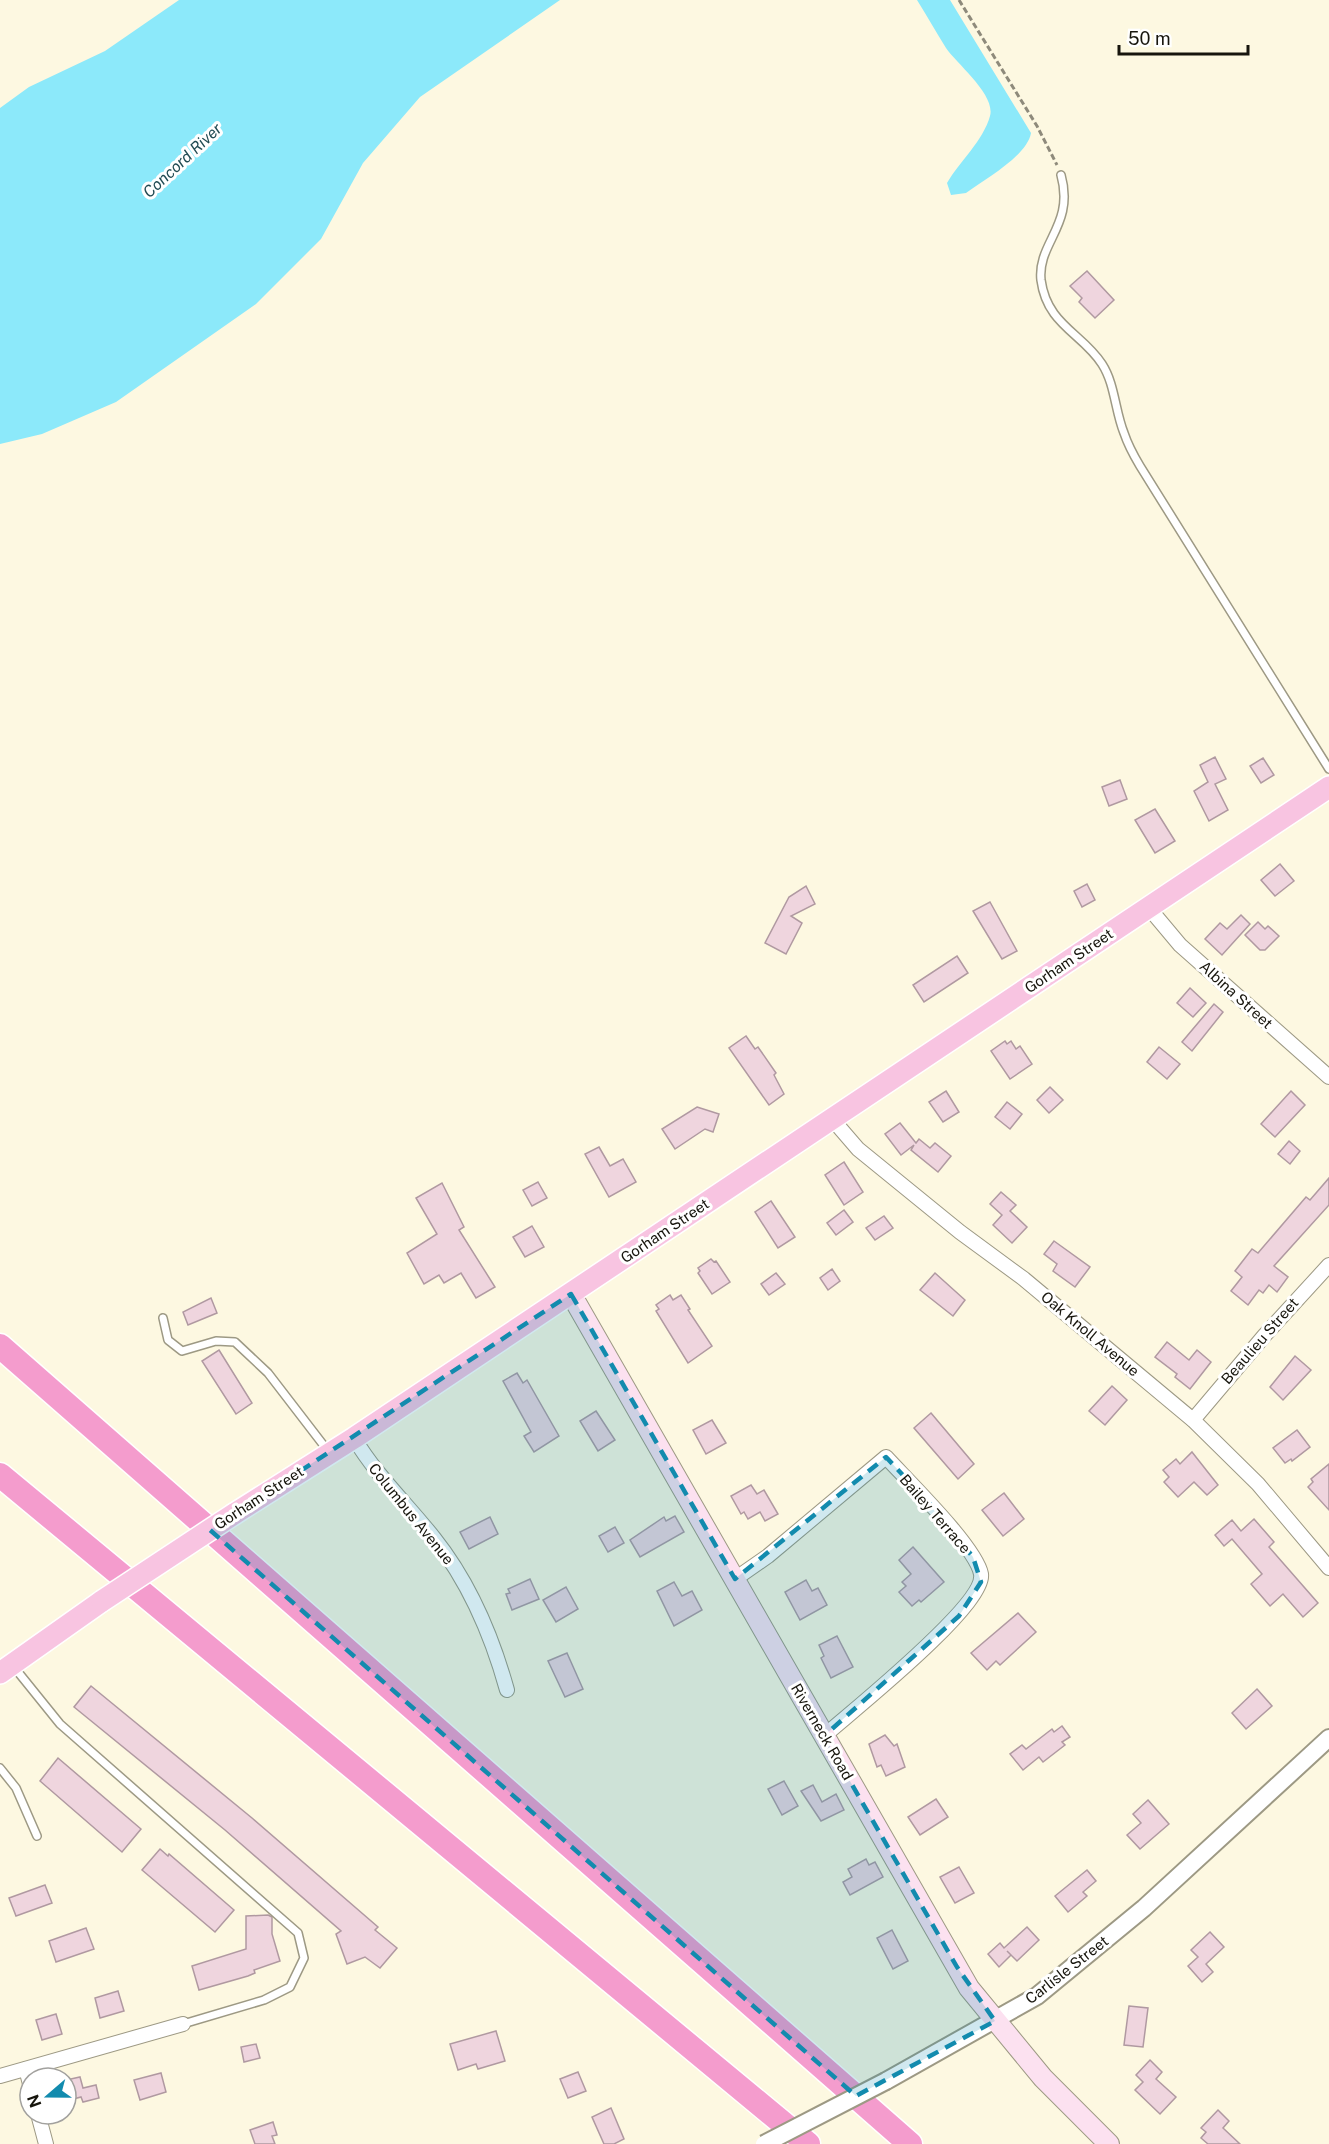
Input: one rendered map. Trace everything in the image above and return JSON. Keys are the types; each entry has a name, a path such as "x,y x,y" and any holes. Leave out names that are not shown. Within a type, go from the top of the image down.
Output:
{"highway":[{"path":"0,1346 910,2144"},
{"path":"0,1475 808,2144"}],"main road":[{"name":"Gorham Street","path":"6,1669 102,1601 354,1438 1329,787"},
{"name":"Riverneck Road","path":"571,1293 957,1967 995,2021 1043,2078 1108,2144"}],"street":[{"name":"Albina Street","path":"1149,908 1180,945 1329,1077"},
{"name":"Oak Knoll Avenue","path":"833,1120 858,1149 953,1226 1024,1279 1193,1420 1258,1484 1329,1568"},
{"name":"Beaulieu Street","path":"1193,1420 1264,1336 1329,1265"},
{"name":"Columbus Avenue","path":"354,1438 371,1465 435,1540 458,1573 492,1644 507,1690"},
{"name":"Bailey Terrace","path":"735,1579 768,1556 886,1457 948,1525 978,1566 981,1582 958,1616 824,1736"},
{"name":"Carlisle Street","path":"764,2144 886,2081 1036,1996 1120,1928 1329,1738"},
{"path":"36,2066 183,2024"},
{"path":"0,2076 18,2071"},
{"path":"41,2126 46,2144"}],"lane":[{"path":"1061,175 1065,189 1063,213 1041,270 1047,299 1065,329 1100,361 1110,382 1123,433 1140,466 1329,769"},
{"path":"163,1318 162,1322 168,1340 182,1351 216,1341 235,1342 268,1373 329,1454"},
{"path":"6,1669 60,1724 298,1933 304,1958 290,1987 264,2000 183,2024"},
{"path":"0,1768 16,1788 37,1836"}],"path":[{"path":"959,0 1037,126 1061,175"}],"highlighted area":[{"path":"571,1294 735,1579 886,1457 931,1505 973,1557 981,1582 959,1616 824,1736 957,1967 995,2021 856,2096 210,1530"}],"water":[{"name":"Concord River","path":"179,0 560,0 420,97 363,163 321,239 256,304 116,402 42,434 0,444 0,108 29,87 105,51"},
{"path":"917,0 950,0 1031,133 1028,142 1014,158 966,193 951,195 947,183 982,134 990,116 990,108 982,89 946,48"}],"building":[{"path":"1087,271 1114,300 1095,318 1079,302 1082,298 1070,286"},
{"path":"1215,757 1226,779 1215,784 1228,810 1209,821 1194,791 1208,782 1200,765"},
{"path":"1263,758 1274,775 1261,783 1250,766"},
{"path":"1120,780 1127,799 1109,806 1102,787"},
{"path":"1155,809 1175,841 1155,853 1135,820"},
{"path":"1280,864 1294,881 1275,896 1261,880"},
{"path":"1087,884 1095,900 1082,907 1074,891"},
{"path":"806,886 815,904 791,916 802,923 786,954 765,943 789,897"},
{"path":"990,902 1017,951 1002,959 973,911"},
{"path":"1241,915 1250,924 1222,955 1205,939 1220,923 1227,929"},
{"path":"1258,922 1265,929 1268,926 1279,936 1265,950 1260,950 1245,935"},
{"path":"957,956 968,973 924,1002 913,985"},
{"path":"1190,988 1206,1003 1193,1017 1177,1003"},
{"path":"1214,1004 1223,1012 1192,1051 1182,1042"},
{"path":"746,1036 755,1049 758,1047 776,1073 774,1075 784,1094 769,1105 729,1048"},
{"path":"1005,1041 1007,1044 1011,1041 1016,1049 1020,1046 1032,1064 1010,1079 991,1051"},
{"path":"1159,1047 1180,1064 1167,1079 1147,1062"},
{"path":"1050,1087 1063,1100 1049,1113 1037,1100"},
{"path":"946,1091 959,1112 943,1122 929,1102"},
{"path":"1291,1091 1305,1105 1275,1137 1261,1124"},
{"path":"1007,1102 1022,1114 1010,1129 995,1117"},
{"path":"697,1107 719,1114 713,1132 705,1129 675,1149 662,1129"},
{"path":"900,1123 916,1143 919,1139 930,1148 935,1143 951,1156 938,1172 911,1150 914,1145 901,1155 885,1134"},
{"path":"1289,1141 1300,1151 1290,1164 1278,1154"},
{"path":"599,1147 610,1166 623,1159 636,1182 609,1197 585,1154"},
{"path":"844,1162 863,1192 844,1205 825,1175"},
{"path":"1329,1178 1329,1205 1274,1266 1288,1277 1277,1292 1269,1285 1263,1293 1259,1290 1248,1305 1231,1291 1242,1277 1235,1271 1252,1249 1258,1253 1306,1197 1310,1200"},
{"path":"538,1182 547,1198 532,1206 523,1190"},
{"path":"442,1183 464,1227 459,1230 495,1287 476,1298 461,1273 444,1283 439,1275 424,1284 407,1253 437,1234 416,1198"},
{"path":"1001,1192 1016,1205 1010,1211 1027,1227 1012,1243 993,1225 1002,1215 990,1204"},
{"path":"771,1201 795,1237 778,1248 755,1212"},
{"path":"844,1210 853,1222 836,1235 827,1223"},
{"path":"884,1216 893,1228 875,1240 866,1228"},
{"path":"532,1226 544,1247 525,1257 513,1237"},
{"path":"1054,1241 1090,1267 1075,1287 1053,1271 1057,1264 1044,1254"},
{"path":"711,1259 716,1261 730,1282 712,1294 698,1273 700,1271 698,1268"},
{"path":"832,1269 840,1281 828,1290 820,1278"},
{"path":"776,1273 785,1284 769,1295 761,1284"},
{"path":"935,1273 965,1300 953,1316 920,1290"},
{"path":"670,1295 673,1300 681,1295 690,1309 688,1310 712,1346 688,1363 656,1311 659,1309 656,1305"},
{"path":"211,1298 217,1313 188,1325 183,1312"},
{"path":"1167,1342 1189,1360 1197,1350 1211,1362 1190,1389 1175,1377 1177,1374 1155,1357"},
{"path":"219,1350 252,1403 236,1414 202,1361"},
{"path":"1295,1356 1311,1370 1283,1400 1270,1387"},
{"path":"517,1373 523,1383 527,1380 559,1436 534,1452 524,1436 531,1432 503,1381"},
{"path":"1112,1386 1127,1400 1105,1425 1089,1411"},
{"path":"596,1411 615,1440 598,1451 580,1421"},
{"path":"931,1413 974,1464 958,1479 914,1428"},
{"path":"712,1420 726,1443 706,1454 693,1430"},
{"path":"1297,1430 1310,1447 1292,1461 1291,1459 1285,1463 1273,1448"},
{"path":"1192,1452 1218,1485 1207,1495 1194,1482 1178,1497 1164,1482 1169,1477 1163,1470 1176,1459 1180,1464"},
{"path":"1329,1464 1329,1510 1308,1487 1313,1482 1311,1479"},
{"path":"751,1485 757,1494 764,1490 778,1514 765,1521 760,1512 748,1519 744,1512 741,1514 731,1496"},
{"path":"1004,1493 1024,1519 1003,1536 982,1510"},
{"path":"675,1516 684,1532 640,1557 630,1540 664,1517 666,1521"},
{"path":"490,1517 498,1534 469,1549 460,1532"},
{"path":"1254,1519 1274,1542 1269,1547 1318,1603 1303,1617 1283,1594 1270,1606 1251,1584 1262,1574 1232,1539 1224,1546 1215,1535 1232,1520 1241,1531"},
{"path":"615,1527 624,1543 608,1552 599,1536"},
{"path":"913,1547 944,1582 921,1602 919,1600 912,1606 899,1592 906,1586 902,1582 911,1574 899,1560"},
{"path":"530,1579 539,1599 512,1610 506,1594 510,1593 508,1589"},
{"path":"806,1580 812,1591 818,1588 827,1605 800,1620 785,1592"},
{"path":"674,1582 682,1596 692,1591 702,1610 674,1626 657,1591"},
{"path":"566,1587 578,1609 556,1622 543,1600"},
{"path":"1018,1613 1036,1632 1000,1665 996,1661 987,1670 971,1653"},
{"path":"837,1636 853,1667 831,1678 821,1658 824,1656 819,1645"},
{"path":"567,1653 583,1689 565,1697 548,1661"},
{"path":"91,1686 252,1818 378,1927 375,1930 397,1948 380,1968 365,1957 347,1964 336,1934 341,1931 225,1830 74,1707"},
{"path":"1257,1689 1272,1706 1246,1729 1232,1713"},
{"path":"1062,1726 1070,1737 1062,1742 1065,1745 1043,1762 1039,1757 1023,1770 1010,1754 1022,1745 1026,1749 1052,1729 1054,1732"},
{"path":"885,1735 894,1746 897,1744 905,1767 886,1776 881,1765 877,1767 869,1744"},
{"path":"58,1758 141,1829 122,1852 40,1781"},
{"path":"784,1781 798,1806 782,1815 768,1789"},
{"path":"813,1785 822,1802 836,1794 844,1810 821,1821 801,1791"},
{"path":"936,1799 948,1817 920,1835 908,1817"},
{"path":"1148,1800 1169,1824 1140,1849 1127,1835 1141,1823 1133,1814"},
{"path":"160,1849 168,1856 169,1854 234,1910 215,1932 142,1870"},
{"path":"866,1859 869,1865 875,1862 883,1877 850,1895 843,1882 852,1877 848,1869"},
{"path":"959,1867 974,1893 955,1903 940,1877"},
{"path":"1087,1870 1096,1881 1083,1892 1087,1896 1068,1912 1055,1896"},
{"path":"45,1885 52,1903 16,1916 9,1898"},
{"path":"268,1915 272,1917 272,1934 280,1961 254,1970 255,1973 248,1976 199,1990 192,1966 246,1949 246,1916"},
{"path":"1027,1927 1039,1940 1017,1961 1011,1955 999,1967 988,1954 1000,1943 1004,1948"},
{"path":"86,1928 94,1949 56,1962 49,1941"},
{"path":"892,1930 908,1961 893,1969 877,1938"},
{"path":"1210,1932 1224,1947 1206,1964 1213,1972 1202,1982 1188,1966 1198,1957 1191,1950"},
{"path":"118,1991 124,2011 100,2018 95,1998"},
{"path":"1129,2006 1148,2008 1143,2047 1124,2045"},
{"path":"56,2014 62,2034 42,2040 36,2020"},
{"path":"496,2031 505,2061 478,2069 476,2064 458,2070 450,2044"},
{"path":"256,2044 260,2058 244,2062 241,2047"},
{"path":"1150,2060 1162,2072 1156,2079 1176,2097 1160,2114 1135,2090 1143,2082 1136,2075"},
{"path":"578,2072 586,2091 568,2098 560,2079"},
{"path":"161,2073 166,2092 140,2100 134,2080"},
{"path":"78,2077 80,2077 83,2088 96,2085 99,2098 83,2102 81,2097 78,2098"},
{"path":"611,2108 624,2139 614,2144 604,2144 592,2117"},
{"path":"1218,2110 1229,2121 1223,2128 1240,2144 1208,2144 1201,2138 1206,2132 1201,2128"},
{"path":"273,2122 277,2135 272,2136 275,2144 255,2144 250,2130"}]}
